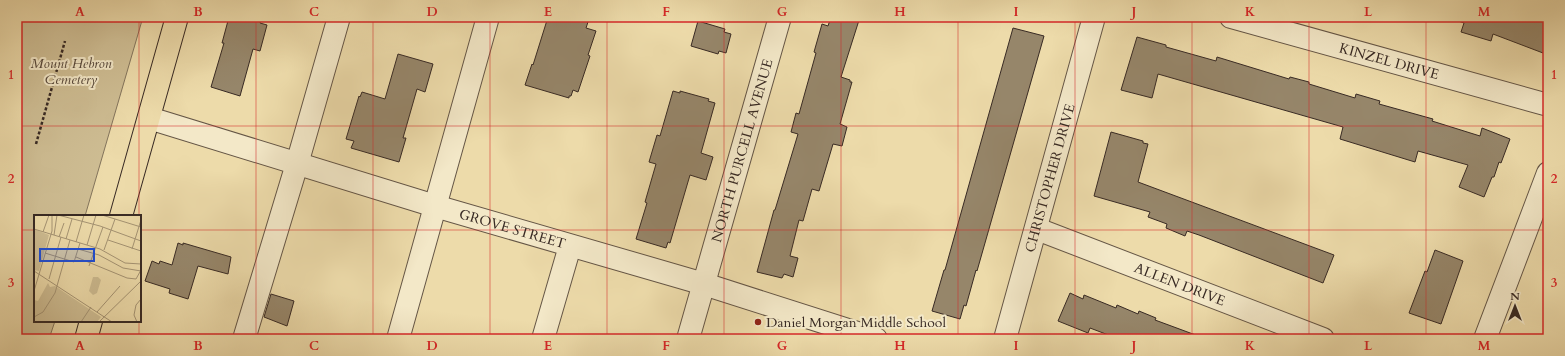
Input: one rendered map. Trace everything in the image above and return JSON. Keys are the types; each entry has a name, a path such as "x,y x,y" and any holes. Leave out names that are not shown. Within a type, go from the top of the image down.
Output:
{"main road":[{"path":"121,215 177,17"},
{"path":"86,339 91,322"}],"street":[{"path":"244,339 297,164 339,17"},
{"path":"398,339 488,17"},
{"name":"NORTH PURCELL AVENUE","path":"688,339 780,17"},
{"name":"CHRISTOPHER DRIVE","path":"1005,339 1037,229 1094,17"},
{"name":"KINZEL DRIVE","path":"1231,17 1548,104"},
{"name":"GROVE STREET","path":"149,118 436,206 704,284 876,339"},
{"path":"1485,339 1548,173"},
{"name":"ALLEN DRIVE","path":"1037,229 1323,339"},
{"path":"543,339 570,246"}],"path":[{"path":"36,144 65,41"}],"green space":[{"name":"Mount Hebron Cemetery","path":"17,17 143,17 85,215 34,215 34,322 55,322 49,339 17,339"}],"building":[{"path":"229,17 262,17 260,23 267,25 260,51 253,49 240,96 211,87 224,43 222,43"},
{"path":"548,17 573,17 588,22 586,28 596,31 588,55 590,56 578,92 573,90 569,98 525,85"},
{"path":"831,17 860,17 841,77 852,82 840,124 847,127 842,146 833,144 819,191 812,189 803,221 799,220 790,256 798,258 793,277 784,274 782,278 757,272 774,210 798,134 791,132 796,113 799,114 816,53 814,52 822,24 828,26"},
{"path":"1453,17 1548,17 1548,39 1543,53 1493,34 1491,41 1461,32 1464,23 1453,19"},
{"path":"698,21 725,29 724,32 731,34 726,53 719,51 718,54 691,46"},
{"path":"1013,28 1044,36 977,271 976,270 966,306 964,305 960,319 932,311 945,270"},
{"path":"1137,37 1216,61 1217,57 1289,79 1290,77 1309,82 1309,84 1355,98 1356,94 1380,101 1379,104 1433,119 1432,121 1480,136 1482,128 1510,139 1501,163 1499,162 1494,177 1492,177 1484,197 1459,187 1468,165 1418,151 1415,162 1340,139 1343,127 1158,74 1152,98 1121,90"},
{"path":"398,54 433,64 425,92 417,89 403,138 406,138 399,162 351,148 354,141 346,139 359,96 360,97 362,92 385,99"},
{"path":"673,91 680,93 680,91 709,99 708,101 715,103 701,153 713,157 706,180 690,175 670,243 668,242 666,248 636,239 647,203 645,202 656,164 649,162 657,135 660,136"},
{"path":"1111,132 1143,141 1143,143 1148,144 1138,182 1334,255 1323,283 1199,235 1187,231 1185,236 1166,228 1167,224 1148,217 1150,212 1094,196"},
{"path":"178,243 183,245 183,243 231,257 228,274 198,266 188,299 169,293 170,289 145,281 152,261 159,264 160,261 172,265"},
{"path":"1435,250 1463,261 1441,324 1409,313 1425,271 1427,272"},
{"path":"1070,293 1083,299 1084,295 1116,308 1117,305 1138,314 1139,311 1156,318 1155,320 1201,337 1201,339 1119,339 1090,328 1088,333 1058,321"},
{"path":"271,294 294,301 287,326 264,317"}],"place":[{"name":"Daniel Morgan Middle School","path":"758,322"}]}
